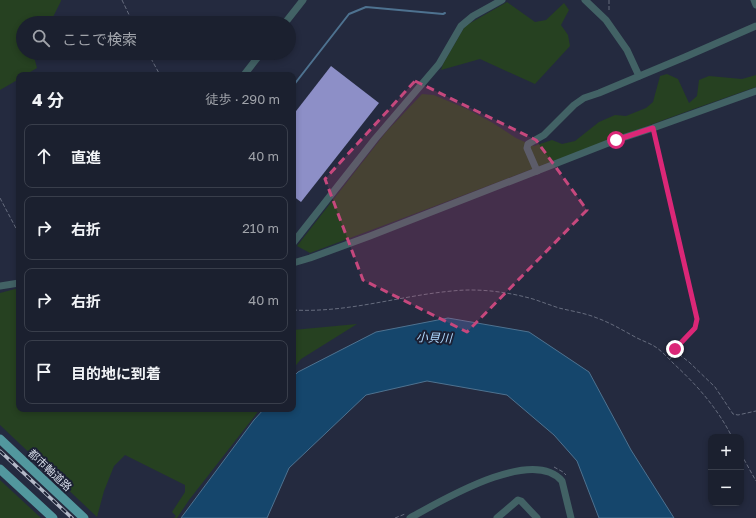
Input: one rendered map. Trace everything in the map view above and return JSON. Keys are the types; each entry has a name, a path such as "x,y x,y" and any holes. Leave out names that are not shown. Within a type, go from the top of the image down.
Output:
{"main road":[{"name":"都市軸道路","path":"0,439 84,518"},
{"path":"0,469 53,518"}],"street":[{"path":"290,16 303,0"},
{"path":"296,239 375,139 436,68 461,26 473,16 502,0"},
{"path":"585,0 606,20 627,50 639,76"},
{"path":"754,0 756,5"},
{"path":"537,171 527,148 528,144 544,135 574,105 584,98 756,26"},
{"path":"246,72 256,60"},
{"path":"296,262 364,238 616,140 756,91"},
{"path":"0,286 16,283"},
{"path":"409,515 482,481 503,475 544,470 559,477 562,481 570,518"},
{"path":"497,518 518,500 521,501 537,518"}],"path":[{"path":"122,0 130,16"},
{"path":"606,20 610,11 609,0"},
{"path":"152,60 158,72"},
{"path":"653,128 697,319 695,328 675,349 676,352 670,359"},
{"path":"0,198 16,228"},
{"path":"296,310 307,311 356,307 454,290 504,293 532,299 559,308 596,317 655,346 670,359 692,380 724,422 730,434"},
{"path":"676,352 689,362 715,388 733,414 738,415 756,411"},
{"path":"744,459 756,481"},
{"path":"552,466 563,472 566,476"},
{"path":"395,518 409,515"}],"highlighted area":[{"path":"415,81 536,140 587,210 467,332 363,280 325,179"}],"green space":[{"path":"0,0 61,0 54,16 16,16 16,60 35,60 37,68 30,72 16,72 16,81 0,90"},
{"path":"507,2 535,22 546,20 564,3 569,10 561,25 568,35 570,46 535,84 480,59 441,70 465,26"},
{"path":"667,74 678,79 689,103 697,96 699,80 709,76 742,79 756,75 756,87 588,148 310,253 297,246 386,132 422,94 434,95 467,109 516,138 534,146 552,140 562,144 575,141 599,122 615,115 626,116 646,108 653,102 660,76"},
{"path":"16,289 16,412 258,412 189,500 177,518 174,518 176,516 172,512 185,492 185,485 125,455 114,466 104,491 97,517 0,425 0,293"},
{"path":"357,324 301,359 296,365 296,330"},
{"path":"0,480 41,518 0,518"}],"water":[{"name":"小貝川","path":"448,318 529,332 589,372 631,450 674,518 599,518 577,461 554,435 507,395 427,381 366,395 289,468 267,518 181,518 261,412 296,412 296,374 298,372 376,332"}],"building":[{"path":"331,66 379,103 301,202 296,198 296,111"}],"waterway":[{"path":"296,82 349,14 366,7 445,13"}],"railway":[{"path":"0,451 72,518"}],"route":[{"path":"616,140 653,128 697,319 695,328 675,349"}]}
